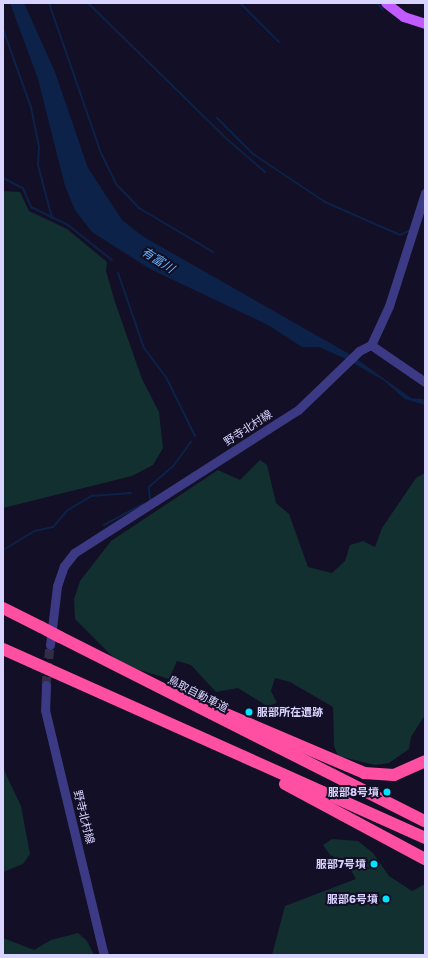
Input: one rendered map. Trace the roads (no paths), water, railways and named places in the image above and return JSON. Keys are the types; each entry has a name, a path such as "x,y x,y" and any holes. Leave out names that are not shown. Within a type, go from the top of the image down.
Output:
{"highway":[{"name":"鳥取自動車道","path":"3,608 131,675 425,821"},
{"path":"3,649 236,752 425,838"},
{"path":"131,675 364,773 394,775 425,762"},
{"path":"236,752 258,770 425,859"}],"main road":[{"path":"386,3 404,17 425,24"}],"street":[{"path":"425,193 389,306 370,346 425,382"},
{"name":"野寺北村線","path":"50,645 58,586 64,566 74,553 298,410 359,351 370,346"},
{"name":"野寺北村線","path":"46,685 45,710 104,955"}],"water":[{"name":"有富川","path":"10,3 24,3 55,72 88,168 122,220 144,237 351,355 411,398 423,399 425,405 405,399 383,380 346,359 319,347 302,347 268,325 150,269 92,232 75,210 65,186 38,79"}],"waterway":[{"path":"49,3 101,153 116,184 139,208 213,252"},
{"path":"88,3 228,140 265,172"},
{"path":"240,3 279,42"},
{"path":"377,3 383,10"},
{"path":"3,29 31,107 39,147 38,165 52,218"},
{"path":"217,118 253,154 325,202 400,235 409,231"},
{"path":"3,178 23,188 31,207 68,225 112,260"},
{"path":"118,273 144,348 166,377 195,436"},
{"path":"150,499 149,487 174,465 191,442"},
{"path":"3,550 35,531 53,527 68,510 91,496 131,493"},
{"path":"104,525 143,504"}],"tunnel":[{"path":"46,685 50,645"}],"place":[{"name":"服部所在遺跡","path":"249,712"},
{"name":"服部8号墳","path":"387,792"},
{"name":"服部7号墳","path":"374,864"},
{"name":"服部6号墳","path":"386,899"}]}
